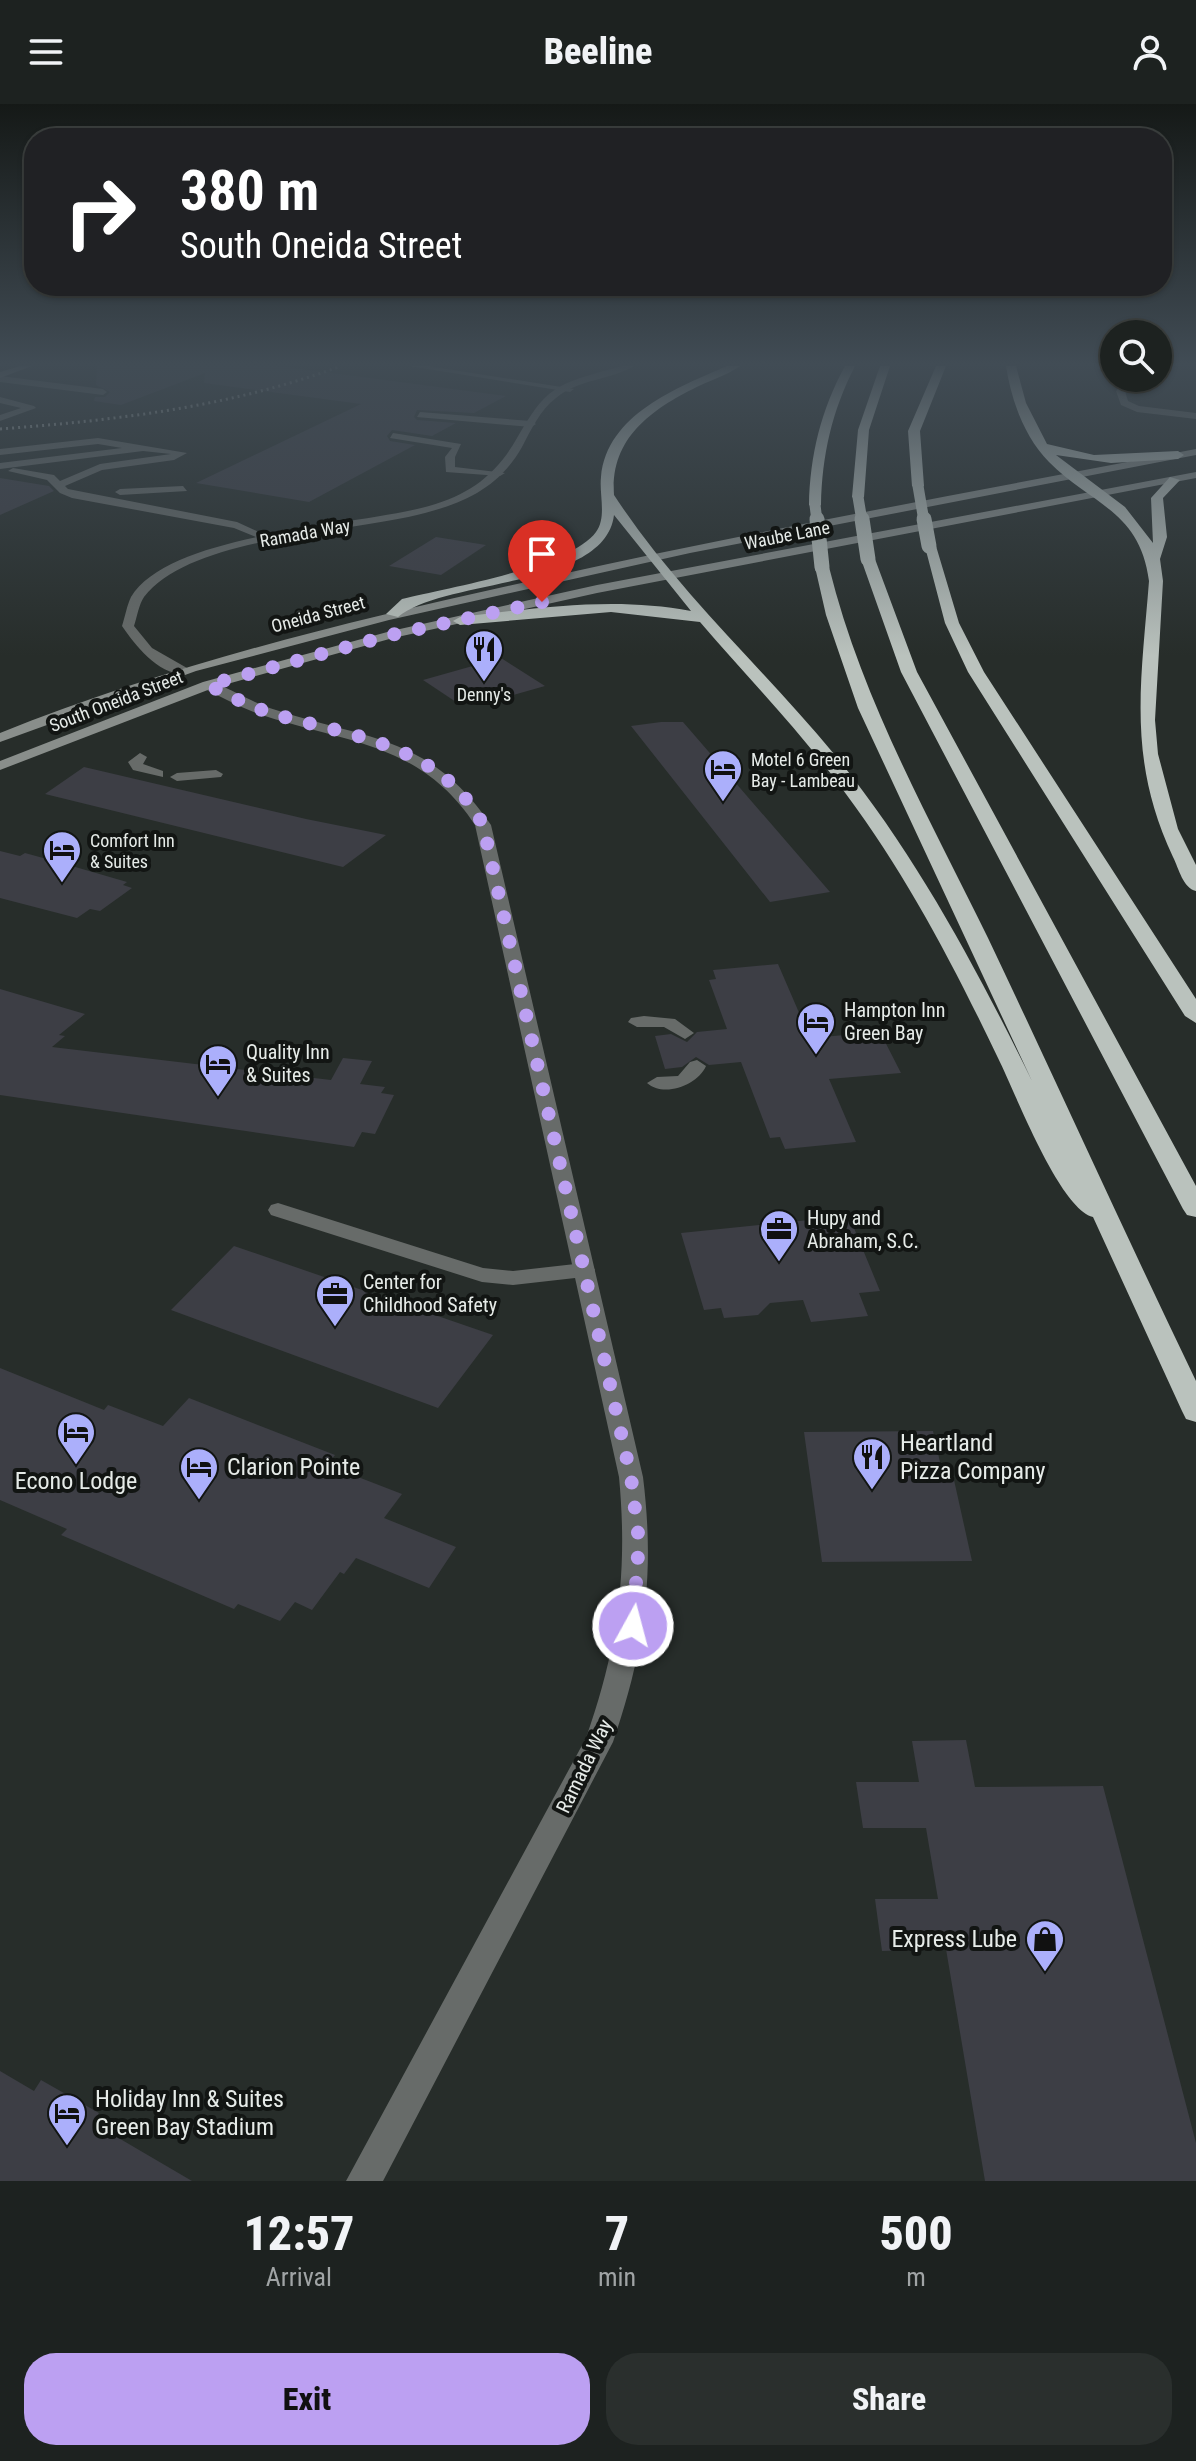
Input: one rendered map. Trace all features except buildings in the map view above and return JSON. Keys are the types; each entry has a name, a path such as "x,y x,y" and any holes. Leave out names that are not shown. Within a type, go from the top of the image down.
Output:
{"highway":[{"path":"393,614 407,602 506,577 578,553 601,535 606,525 610,463"},
{"path":"818,463 815,505 822,567 836,628 867,711 1020,1029 1196,1411"},
{"path":"858,463 858,497 868,559 909,672 1196,1209"},
{"path":"916,463 929,546 952,623 976,672 1196,1016"},
{"path":"1061,463 1133,520 1153,559 1156,581 1147,742 1154,782 1169,829 1196,885"},
{"path":"1153,559 1162,540 1156,496 1161,488 1174,480"},
{"path":"609,497 628,529 655,556 667,576 702,618 775,693 853,790 913,876 960,955 1069,1181 1109,1226"},
{"path":"460,621 581,608 627,607 661,608 702,618"}],"street":[{"path":"0,468 36,463"},
{"path":"60,485 100,467 130,463"},
{"path":"450,463 450,470 500,473"},
{"name":"Ramada Way","path":"182,671 147,651 134,638 128,626 133,600 158,577 180,565 226,548 433,507 472,492 500,473 506,463"},
{"name":"Waube Lane","path":"655,556 1139,463"},
{"path":"0,468 50,477 64,491 76,496 237,525 268,539"},
{"name":"Waube Lane","path":"667,576 1196,475"},
{"path":"60,485 137,494 183,489"},
{"name":"Oneida Street","path":"0,738 104,696 182,671 393,614 655,556"},
{"name":"South Oneida Street","path":"0,766 208,685 391,635 667,576"},
{"path":"208,685 242,662 354,630 393,614"},
{"path":"0,752 138,701 177,679 182,671"},
{"name":"Ramada Way","path":"208,685 261,710 369,738 402,751 433,768 473,805 483,825 631,1477 639,1541 637,1601 623,1675 595,1750 364,2181"},
{"path":"140,757 135,762 138,767 158,774"},
{"path":"177,777 216,774"},
{"path":"637,1022 661,1020 677,1025 685,1033"},
{"path":"657,1083 683,1081 694,1073 697,1066"},
{"path":"278,1210 482,1275 513,1278 584,1270"}],"place":[{"name":"Denny's","path":"484,683"},
{"name":"Motel 6 Green Bay - Lambeau","path":"723,803"},
{"name":"Comfort Inn & Suites","path":"62,884"},
{"name":"Hampton Inn Green Bay","path":"816,1056"},
{"name":"Quality Inn & Suites","path":"218,1098"},
{"name":"Hupy and Abraham, S.C.","path":"779,1263"},
{"name":"Center for Childhood Safety","path":"335,1328"},
{"name":"Econo Lodge","path":"76,1466"},
{"name":"Heartland Pizza Company","path":"872,1491"},
{"name":"Clarion Pointe","path":"199,1501"},
{"name":"Express Lube","path":"1045,1973"},
{"name":"Holiday Inn & Suites Green Bay Stadium","path":"67,2147"}],"route":[{"path":"542,602 391,635 208,685 261,710 332,727 402,751 433,768 455,785 473,805 483,825 631,1477 639,1541 633,1626"}]}
